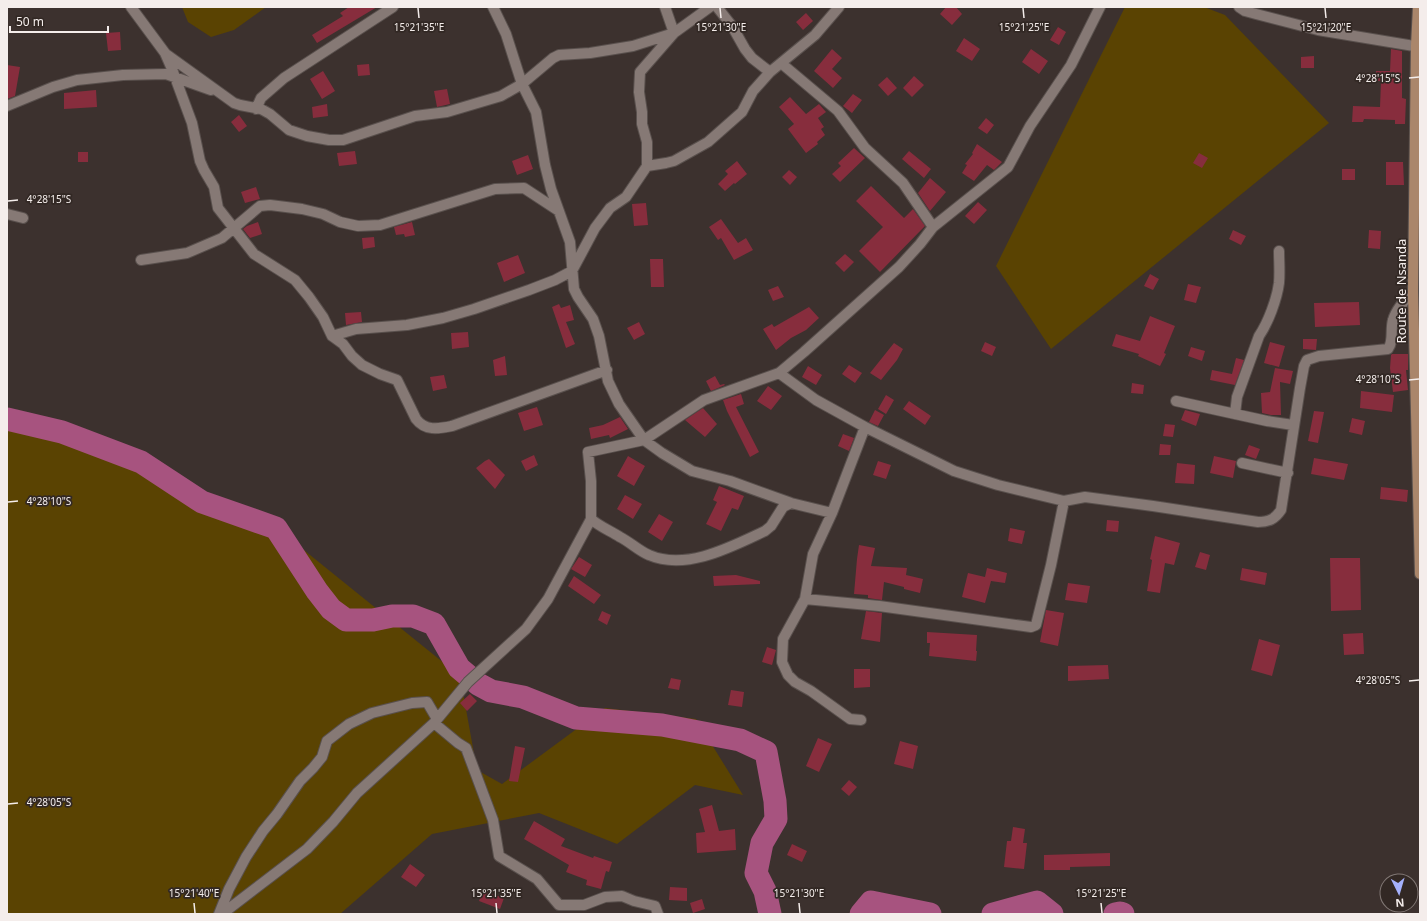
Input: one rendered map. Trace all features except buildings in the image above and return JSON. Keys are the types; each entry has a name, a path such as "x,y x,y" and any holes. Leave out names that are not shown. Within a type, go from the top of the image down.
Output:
{"street":[{"path":"131,7 165,53 176,78 192,123 200,161 214,187 218,208 254,254 295,280 309,296 332,336 342,344 352,356 362,365 397,380 416,419 421,425 428,428 440,429 452,426 607,370"},
{"path":"256,108 261,98 284,78 393,7"},
{"path":"493,7 506,34 522,84 536,112 545,165 551,189 570,242 574,289 593,319 612,390 619,404 644,440 692,471 730,482 791,503 832,513"},
{"path":"665,7 674,33"},
{"path":"332,336 356,329 407,325 443,318 529,290 555,280 572,271 602,218 610,208 626,197 647,166 647,142 642,124 639,92 640,72 674,33 710,7"},
{"path":"717,7 732,26 752,58 770,72"},
{"path":"647,166 674,161 708,142 742,112 753,91 770,72 816,35 839,7"},
{"path":"222,914 306,849 357,793 436,721 468,682 526,629 548,599 591,519 592,481 588,452 644,440 704,400 779,373 899,267 933,227 1008,168 1030,126 1071,65 1100,7"},
{"path":"1239,7 1245,11 1318,30 1418,47"},
{"name":"Route de Nsanda","path":"1418,7 1413,291 1420,574"},
{"path":"165,53 217,91 240,105 256,108 270,114 288,130 307,136 329,140 343,140 415,116 448,112 501,96 522,84 553,58 559,55 590,53 633,46 674,33"},
{"path":"781,63 838,111 865,148 903,183 933,227"},
{"path":"7,106 53,86 78,80 123,75 166,74 201,87 217,91"},
{"path":"140,260 187,253 222,238 260,206 270,205 302,209 323,214 340,222 358,226 380,225 495,189 524,188 559,211"},
{"path":"7,214 23,218"},
{"path":"1234,414 1237,396 1259,336 1272,308 1279,284 1279,251"},
{"path":"779,373 816,400 866,428 954,471 998,485 1064,501 1085,497 1265,522 1277,516 1281,510 1288,473 1293,425 1304,366 1307,360 1319,356 1388,349 1391,344 1393,320 1402,304 1413,291"},
{"path":"1176,401 1293,425"},
{"path":"861,720 850,718 811,691 794,682 788,675 782,662 782,639 805,599 813,554 832,513 866,428"},
{"path":"1242,463 1288,473"},
{"path":"805,599 879,606 1032,627 1036,625 1051,565 1064,501"},
{"path":"591,519 648,555 676,561 708,555 765,531 771,526 783,507 791,503"},
{"path":"219,914 229,889 246,858 263,831 300,781 322,757 327,741 349,724 372,713 412,703 427,702 436,721 458,743 466,748 493,820 500,856 537,879 559,905 584,905 605,898 622,896 634,901 655,906 658,914"}],"shaded area":[{"path":"182,7 266,7 234,30 211,37 188,22"},
{"path":"1125,7 1204,7 1225,15 1329,123 1051,349 996,266"},
{"path":"7,421 39,428 258,513 460,676 477,770 502,784 605,708 696,719 743,795 695,785 617,844 539,813 432,834 340,914 7,914"}],"waterway":[{"path":"7,419 62,432 141,462 202,502 276,528 317,591 331,609 346,620 373,620 392,616 413,616 434,624 459,668 478,684 491,691 523,697 576,718 662,725 740,740 766,752 775,801 776,819 762,843 756,873 765,891 770,914"},
{"path":"861,914 871,902 930,914"},
{"path":"993,914 1037,902 1052,914"},
{"path":"1115,914 1123,914"}]}
